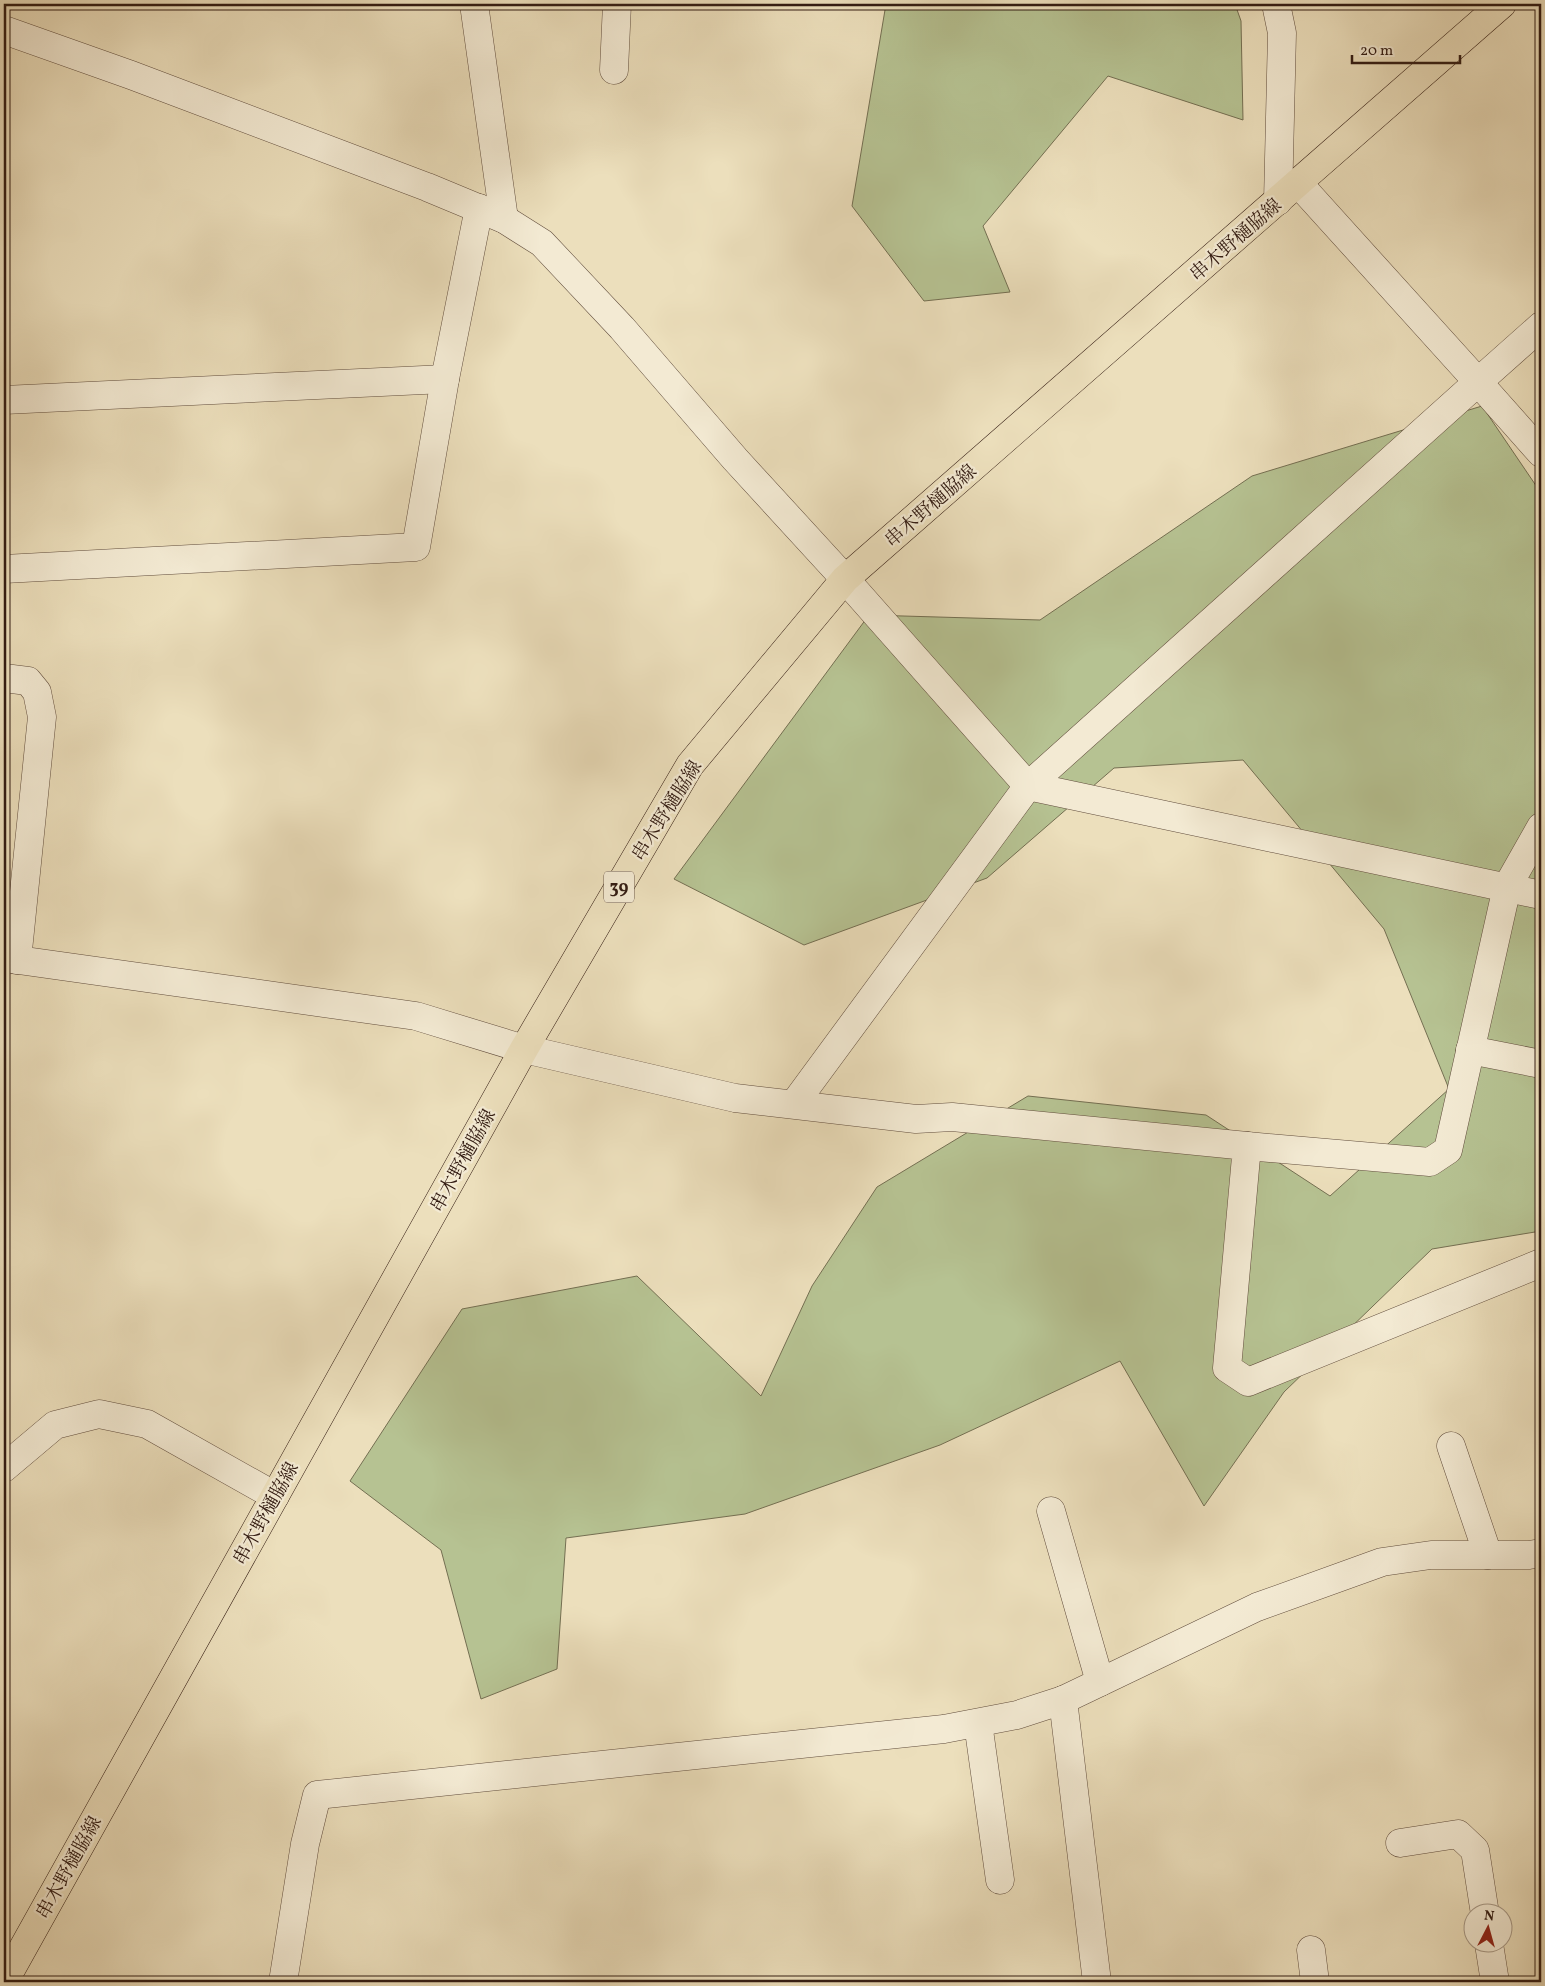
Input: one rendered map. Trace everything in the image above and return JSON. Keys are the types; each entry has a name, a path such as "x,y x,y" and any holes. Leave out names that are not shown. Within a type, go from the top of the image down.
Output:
{"main road":[{"name":"串木野樋脇線","path":"4,1982 524,1048 690,765 846,579 1502,4"}],"street":[{"path":"474,4 504,219"},
{"path":"614,70 617,4"},
{"path":"1276,4 1282,33 1278,201"},
{"path":"4,30 262,123 479,208 504,219 542,243 622,328 735,459 846,579 1028,786 1541,895"},
{"path":"1298,184 1541,453"},
{"path":"4,569 416,547 445,378 479,208"},
{"path":"794,1104 1028,786 1541,326"},
{"path":"4,400 445,378"},
{"path":"4,678 28,680 37,692 42,717 10,959 416,1016 524,1048 735,1098 916,1119 952,1117 1430,1162 1448,1150 1507,887 1541,827"},
{"path":"1470,1050 1541,1064"},
{"path":"1247,1146 1227,1368 1248,1382 1541,1263"},
{"path":"4,1468 56,1425 99,1414 147,1424 274,1496"},
{"path":"1451,1446 1488,1555"},
{"path":"1051,1511 1100,1682"},
{"path":"283,1982 305,1844 317,1795 934,1730 978,1723 1017,1715 1063,1700 1257,1607 1382,1562 1431,1555 1529,1555 1541,1553"},
{"path":"1063,1700 1096,1982"},
{"path":"978,1723 1000,1880"},
{"path":"1400,1844 1458,1834 1475,1850 1483,1904"},
{"path":"1311,1950 1315,1982"},
{"path":"1491,1954 1495,1982"}],"green space":[{"path":"886,4 1235,4 1241,21 1243,120 1108,76 983,226 1010,292 924,301 852,206"},
{"path":"1482,406 1541,493 1541,1231 1432,1249 1284,1392 1204,1506 1120,1361 940,1445 745,1514 566,1538 557,1669 481,1699 441,1550 350,1481 462,1309 637,1276 761,1396 812,1286 877,1187 1028,1096 1206,1115 1330,1196 1449,1089 1384,929 1243,760 1114,768 987,878 804,945 674,879 869,615 1040,620 1252,476"}]}
